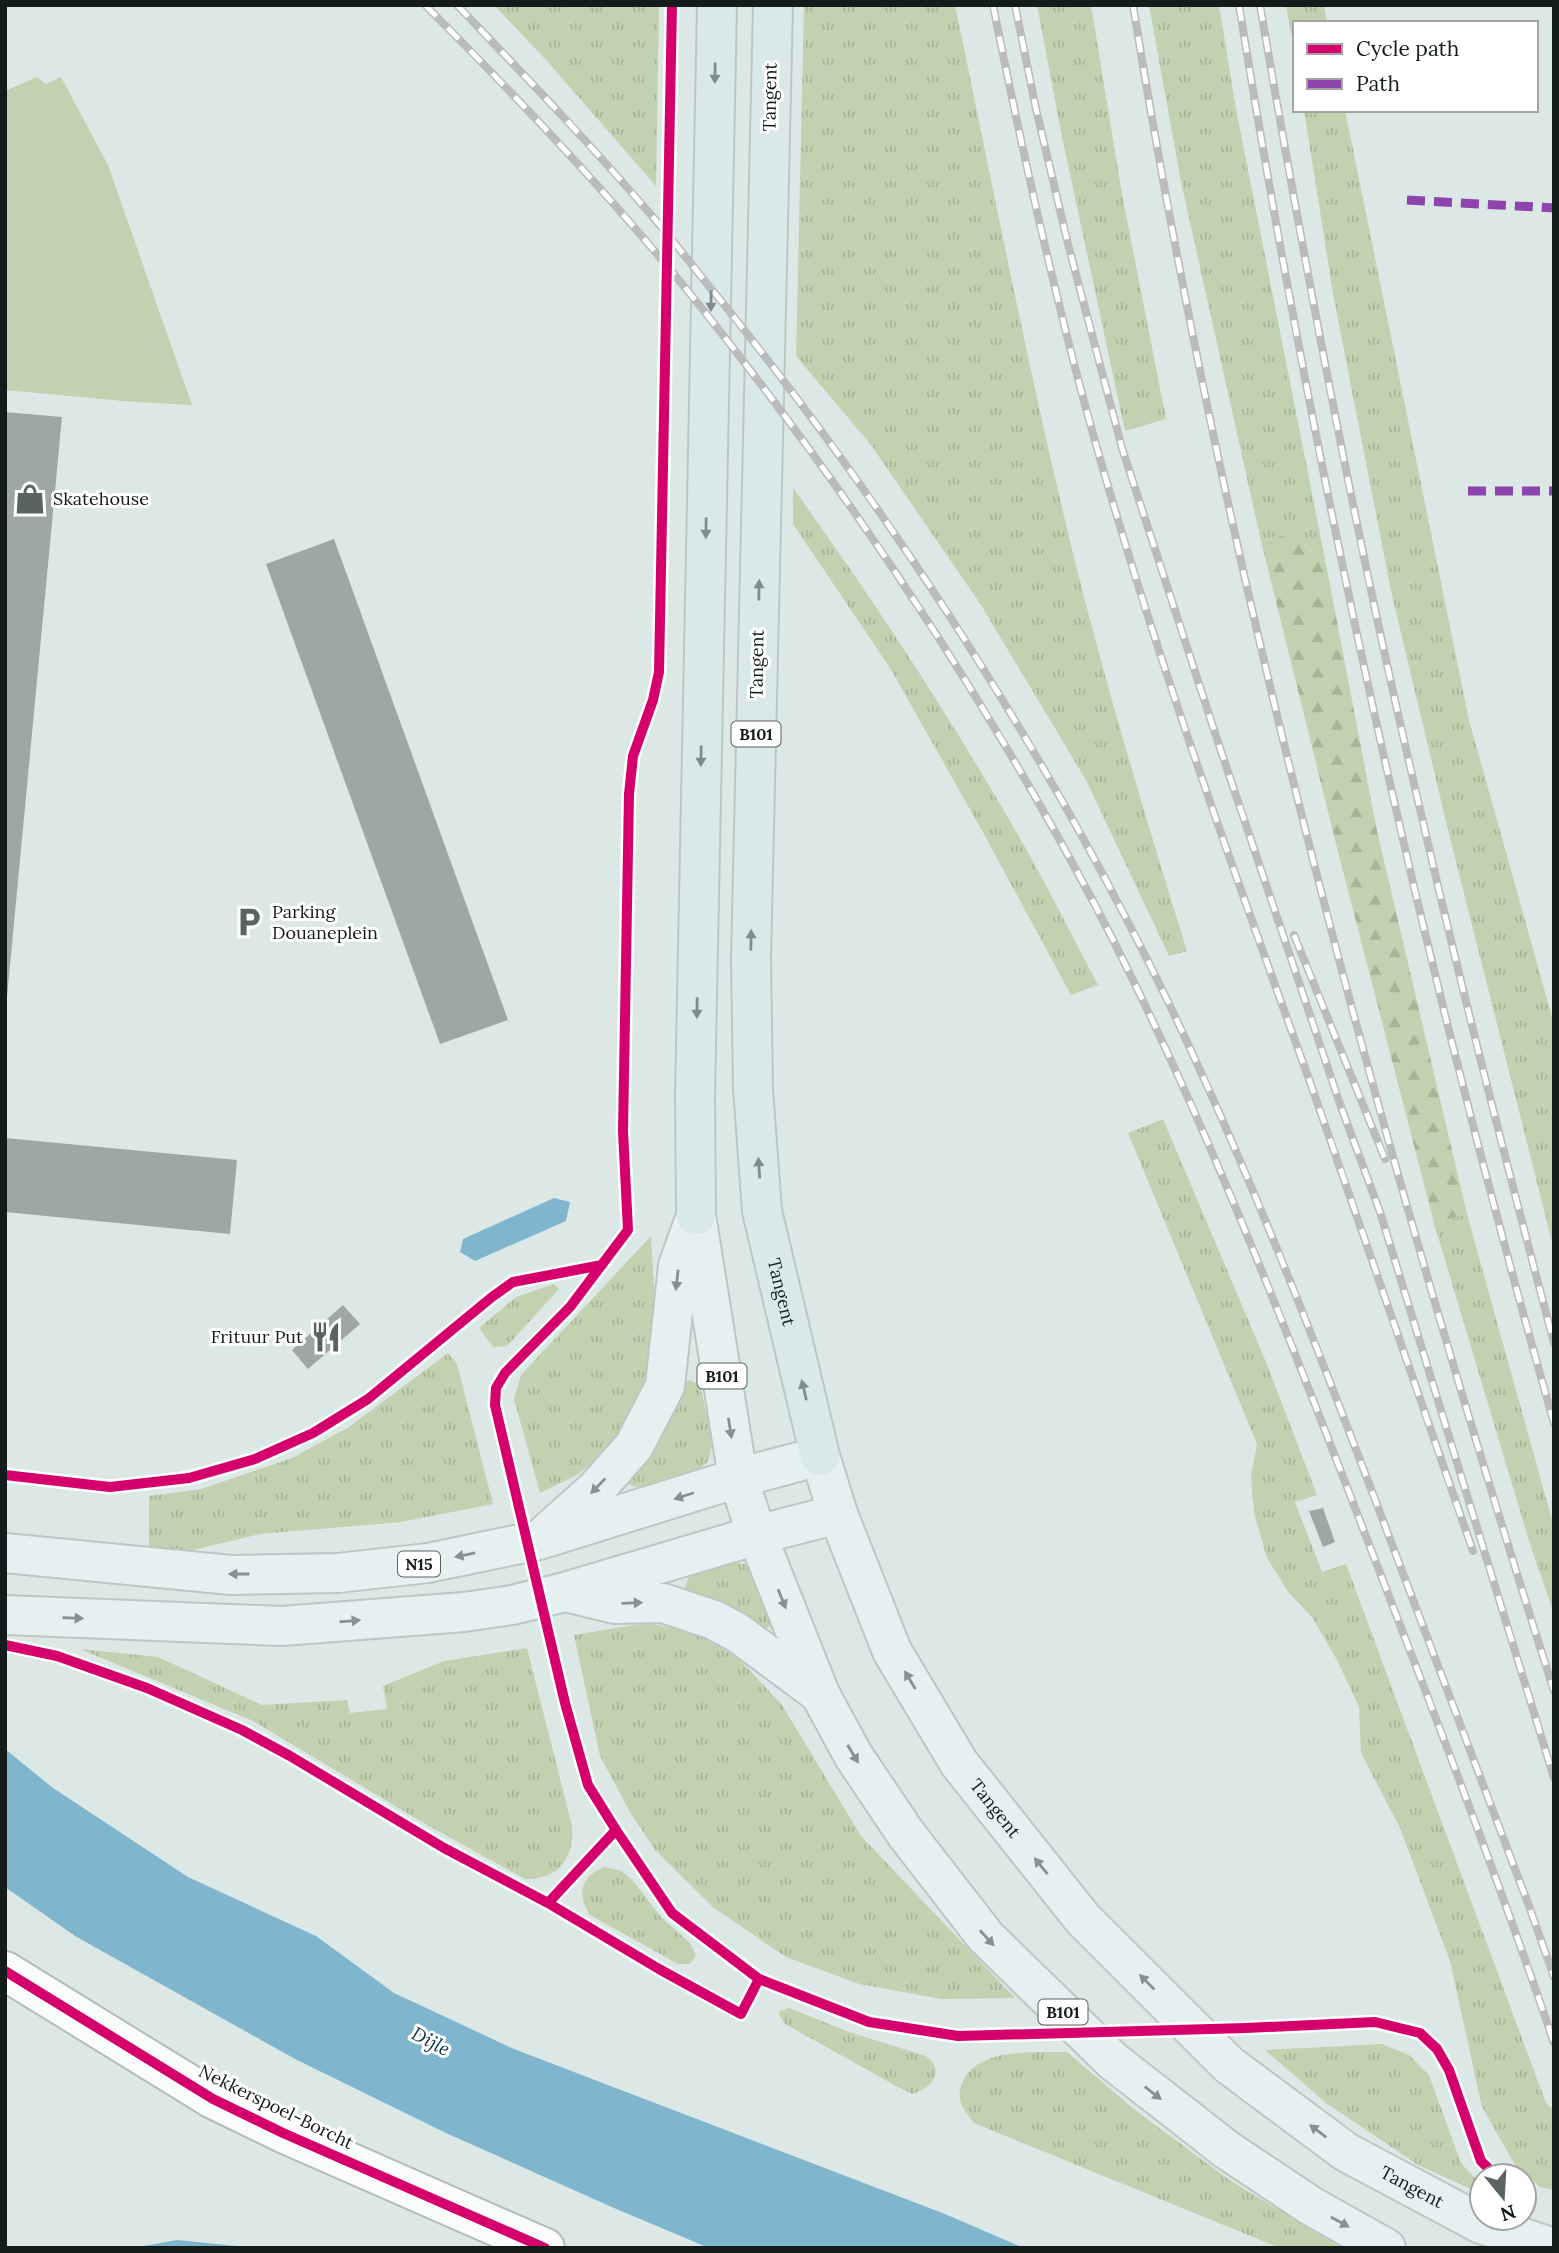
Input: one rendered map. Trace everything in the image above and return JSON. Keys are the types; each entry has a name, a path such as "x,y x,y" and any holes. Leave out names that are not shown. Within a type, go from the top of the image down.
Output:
{"highway":[{"name":"B101","path":"696,1215 695,1096 717,5"},
{"name":"Tangent","path":"773,5 751,959 753,1089 762,1211 820,1456"}],"main road":[{"name":"B101","path":"696,1215 738,1478 757,1535 820,1694 853,1755 906,1834 986,1937 1113,2061 1227,2150 1311,2206 1386,2248"},
{"path":"539,1540 596,1489 634,1446 665,1385 678,1266 696,1215"},
{"name":"N15","path":"5,1553 231,1575 324,1573 428,1563 539,1540 738,1478 820,1456"},
{"name":"Tangent","path":"820,1456 838,1514 892,1651 959,1763 1083,1919 1229,2065 1346,2152 1481,2224 1554,2248"},
{"path":"5,1615 282,1626 464,1612 512,1605 565,1592 838,1514"},
{"path":"565,1592 615,1604 663,1602 714,1620 738,1633 820,1694"}],"lane":[{"name":"Nekkerspoel-Borcht","path":"5,1971 213,2099 283,2133 545,2248"}],"green space":[{"path":"494,5 659,5 656,186 547,61"},
{"path":"804,5 955,5 1026,346 1072,549 1112,700 1187,951 1169,956 1086,780 981,605 871,445 796,356"},
{"path":"1037,5 1091,5 1122,194 1166,419 1125,431 1061,132"},
{"path":"1149,5 1219,5 1236,109 1326,564 1298,540 1283,537 1261,541 1181,182"},
{"path":"1286,5 1324,5 1327,21 1293,21 1293,44"},
{"path":"37,77 46,84 61,77 108,165 192,405 5,390 5,91"},
{"path":"1304,112 1345,112 1469,720 1554,1024 1554,1250 1391,591 1333,294"},
{"path":"793,488 850,569 959,736 1021,841 1098,985 1071,995 890,668 793,524"},
{"path":"1282,536 1299,539 1326,564 1377,831 1467,1214 1434,1223 1261,541"},
{"path":"1163,1119 1266,1362 1317,1495 1295,1502 1322,1572 1346,1564 1546,2103 1554,2110 1554,2190 1538,2185 1538,2162 1513,2162 1482,2107 1450,1961 1400,1828 1361,1753 1359,1707 1337,1660 1312,1617 1288,1592 1267,1558 1254,1513 1251,1476 1257,1444 1128,1133"},
{"path":"1467,1214 1554,1527 1554,1614 1529,1541 1434,1223"},
{"path":"651,1236 657,1337 645,1389 618,1442 577,1475 540,1493 514,1399 521,1375"},
{"path":"554,1284 559,1289 507,1346 493,1347 479,1328 516,1297"},
{"path":"448,1353 457,1364 493,1504 401,1522 260,1534 189,1551 149,1548 149,1496 201,1489 292,1458 349,1427"},
{"path":"690,1380 700,1385 713,1443 708,1461 697,1472 641,1488 629,1485 630,1469 680,1384"},
{"path":"727,1562 745,1564 758,1578 775,1613 770,1627 763,1629 689,1598 685,1588 689,1576"},
{"path":"647,1623 699,1633 741,1661 782,1705 861,1836 1015,1998 941,1999 859,1984 786,1957 714,1908 655,1850 630,1812 600,1756 574,1635"},
{"path":"527,1648 572,1826 572,1838 571,1848 562,1865 547,1876 525,1879 427,1825 253,1721 80,1649 158,1657 262,1705 347,1700 350,1713 387,1709 383,1686 444,1661"},
{"path":"605,1867 622,1871 661,1917 690,1943 696,1955 690,1964 678,1964 590,1915 583,1900 583,1886 591,1875"},
{"path":"789,2008 849,2032 926,2056 935,2067 934,2078 925,2088 912,2094 785,2024 779,2015 780,2011"},
{"path":"1382,2044 1409,2055 1429,2075 1461,2163 1468,2171 1468,2188 1418,2165 1326,2103 1265,2050"},
{"path":"1067,2052 1135,2110 1231,2181 1342,2248 1280,2248 974,2123 963,2107 960,2092 964,2079 983,2061 1010,2054"}],"water":[{"path":"554,1198 570,1202 566,1221 475,1261 460,1252 463,1239"},
{"name":"Dijle","path":"5,1749 53,1788 188,1877 316,1936 394,1993 514,2049 945,2214 1024,2248 709,2248 446,2133 295,2059 75,1936 5,1887"},
{"path":"177,2240 257,2248 133,2248"}],"building":[{"path":"5,412 62,417 7,997 5,997"},
{"path":"334,539 508,1020 440,1044 266,564"},
{"path":"5,1138 237,1160 230,1234 5,1212"},
{"name":"Frituur Put","path":"343,1305 360,1324 308,1369 292,1350"},
{"path":"1323,1508 1335,1542 1323,1547 1309,1511"}],"railway":[{"path":"425,5 540,123 614,204 685,287 771,398 919,608 966,681 1053,828 1094,903 1166,1049 1263,1273 1456,1770 1554,2043"},
{"path":"457,5 655,219 784,381 843,461 956,625 1059,795 1153,971 1214,1101 1271,1234 1376,1502 1554,1977"},
{"path":"993,5 1057,298 1133,568 1218,826 1473,1551"},
{"path":"1015,5 1068,244 1122,448 1340,1104 1380,1212 1554,1778"},
{"path":"1133,5 1170,219 1213,433 1260,645 1312,856 1427,1275 1554,1691"},
{"path":"1239,5 1302,363 1376,719 1460,1072 1554,1423"},
{"path":"1260,5 1314,307 1375,609 1452,943 1554,1343"},
{"path":"1294,935 1385,1159"}],"marked path":[{"path":"1407,200 1554,208"},
{"path":"1468,491 1554,491"}],"cycle path":[{"path":"672,5 659,672 653,700 633,756 629,794 623,1131 628,1230 570,1307 505,1373 496,1388 495,1405 565,1703 588,1785 672,1913 759,1979 869,2022 958,2036 1375,2022 1420,2033 1437,2049 1449,2070 1482,2162"},
{"path":"5,1475 110,1487 189,1478 255,1459 313,1433 368,1399 513,1282 602,1265"},
{"path":"5,1645 57,1656 147,1688 242,1730 444,1848 548,1903 741,2014 759,1979"},
{"path":"548,1903 616,1830"},
{"path":"5,1971 213,2099 283,2133 545,2248"}],"place":[{"name":"Skatehouse","path":"30,499"},
{"name":"Parking Douaneplein","path":"249,922"},
{"name":"Frituur Put","path":"326,1337"}]}
